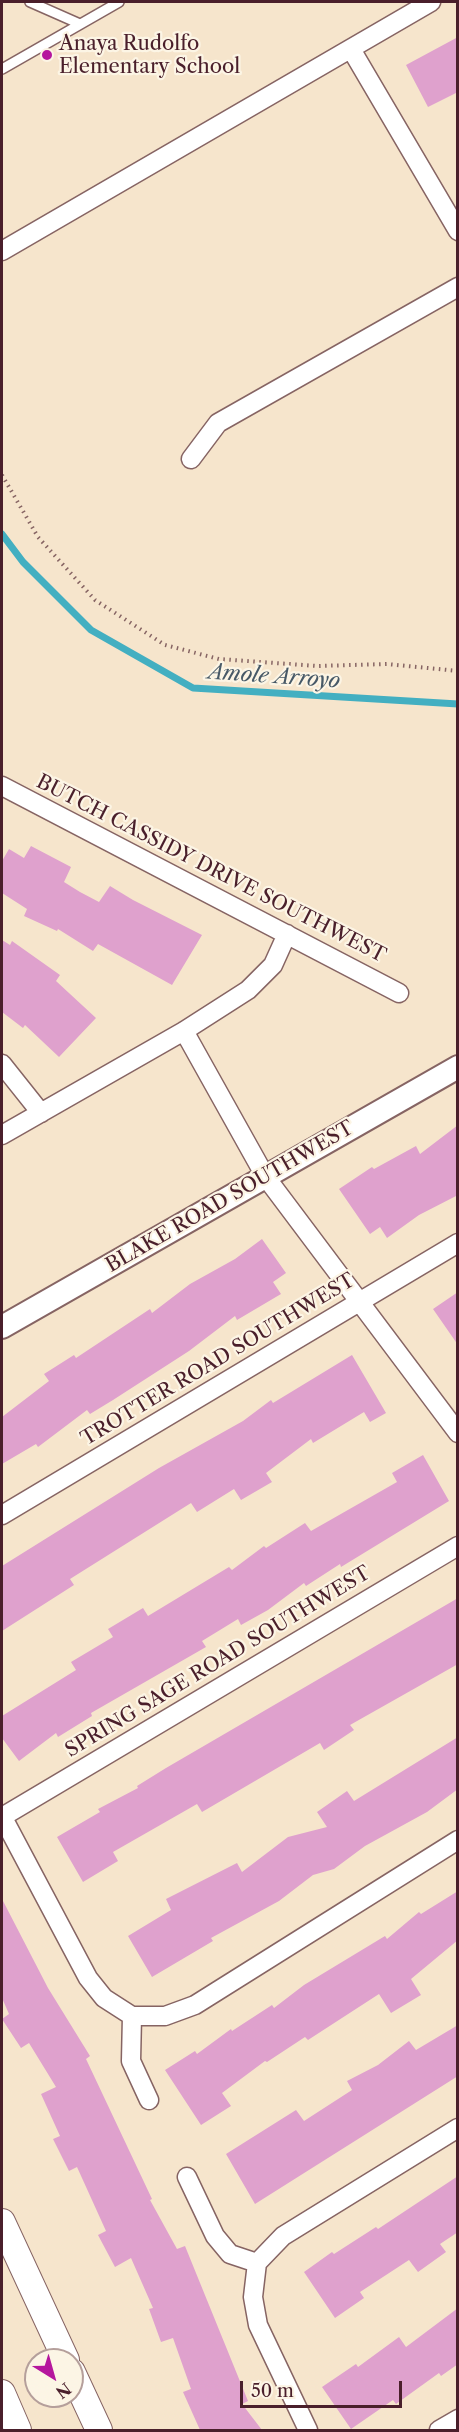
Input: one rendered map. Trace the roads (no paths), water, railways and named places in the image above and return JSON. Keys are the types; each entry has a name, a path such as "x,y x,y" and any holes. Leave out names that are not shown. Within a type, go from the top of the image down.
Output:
{"main road":[{"path":"2,2223 60,2348"},
{"path":"2,2393 18,2430"},
{"path":"84,2398 99,2430"}],"street":[{"path":"2,250 431,2"},
{"path":"351,49 458,231"},
{"path":"191,459 218,423 458,287"},
{"name":"BUTCH CASSIDY DRIVE SOUTHWEST","path":"2,786 399,993"},
{"path":"2,1136 184,1031 248,990 273,965 287,934"},
{"path":"184,1031 265,1176 458,1433"},
{"path":"2,1064 41,1113"},
{"name":"BLAKE ROAD SOUTHWEST","path":"2,1327 458,1066"},
{"name":"TROTTER ROAD SOUTHWEST","path":"2,1515 458,1243"},
{"name":"SPRING SAGE ROAD SOUTHWEST","path":"2,1816 458,1545"},
{"path":"2,1816 88,1978 104,1998 132,2016 165,2016 195,2005 458,1840"},
{"path":"132,2016 131,2061 149,2100"},
{"path":"308,2430 258,2325 253,2297 257,2263 283,2236 458,2128"},
{"path":"187,2177 215,2236 230,2254 257,2263"},
{"path":"439,2430 458,2419"}],"lane":[{"path":"30,2 80,24"},
{"path":"2,69 119,2"}],"waterway":[{"name":"Amole Arroyo","path":"2,534 23,562 91,630 193,688 458,704"}],"place":[{"name":"Anaya Rudolfo Elementary School","path":"47,55"}]}
